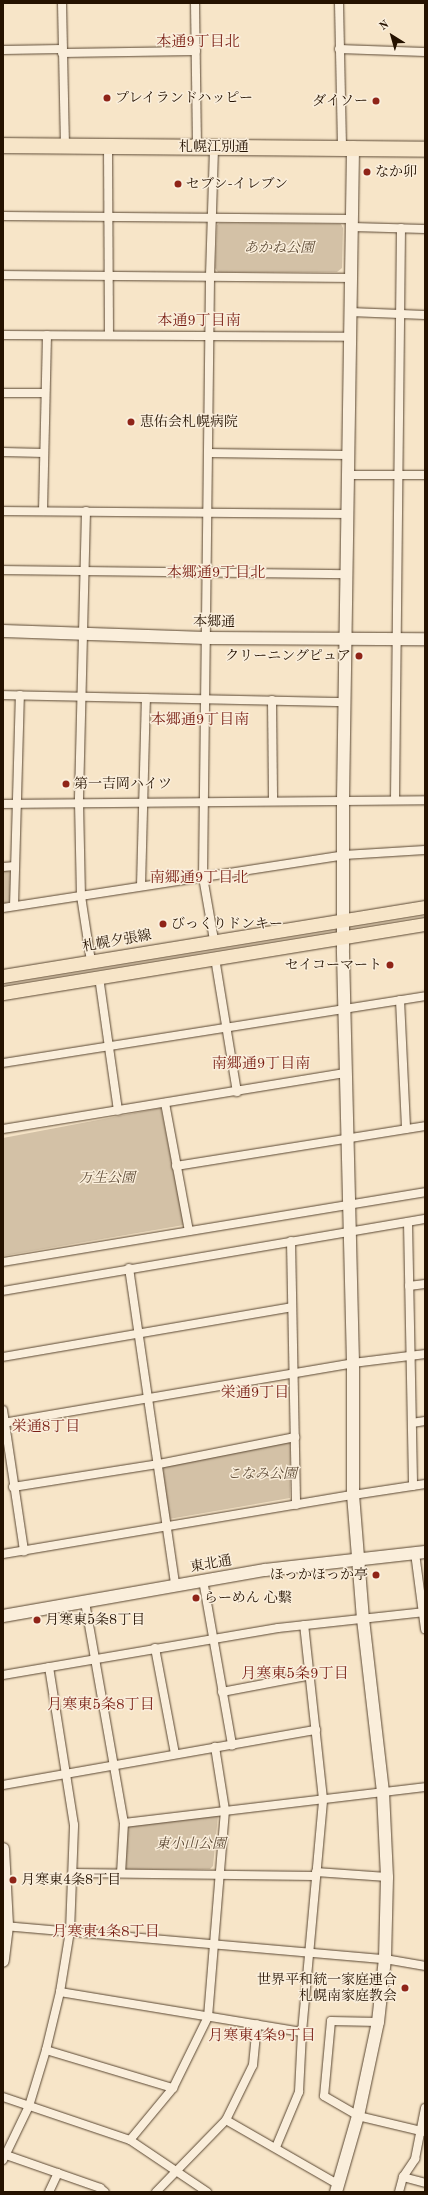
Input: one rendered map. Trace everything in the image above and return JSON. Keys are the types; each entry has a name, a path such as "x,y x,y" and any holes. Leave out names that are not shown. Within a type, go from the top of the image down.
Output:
{"highway":[{"name":"札幌江別通","path":"3,145 348,147 425,149"}],"main road":[{"name":"札幌夕張線","path":"3,976 214,940 344,921 425,906"},
{"path":"3,993 425,924"}],"street":[{"path":"62,3 65,145"},
{"path":"195,3 197,147"},
{"path":"226,2120 276,2147 338,2188 358,2116 378,2022 385,1959 387,1877 383,1792 363,1619 353,1495 353,1363 346,1139 344,1009 343,800 348,475 347,455 352,223 348,147 339,49 339,3"},
{"path":"339,49 425,52"},
{"path":"3,50 196,51"},
{"path":"108,146 110,335"},
{"path":"214,147 213,218 210,276 203,877 214,940"},
{"path":"3,216 213,218 352,223 425,229"},
{"path":"395,800 401,228"},
{"path":"3,275 351,278"},
{"path":"350,312 425,315"},
{"path":"3,335 349,337"},
{"path":"43,511 47,335"},
{"path":"3,393 45,393"},
{"path":"3,452 44,453"},
{"path":"208,453 347,455"},
{"path":"348,475 425,475"},
{"path":"86,510 79,802 81,896 91,961"},
{"path":"3,511 86,510 347,514"},
{"path":"3,570 207,571 346,574"},
{"name":"本郷通","path":"3,631 206,638 345,637 425,639"},
{"path":"3,695 344,702"},
{"path":"14,906 20,695"},
{"path":"141,886 146,698"},
{"path":"272,700 273,801"},
{"path":"3,804 79,802 143,804 425,800"},
{"path":"3,908 344,855 425,850"},
{"path":"3,866 15,866"},
{"path":"215,958 237,1092"},
{"path":"99,977 118,1111"},
{"path":"3,1063 425,996"},
{"path":"400,1000 406,1129"},
{"path":"3,1129 346,1073"},
{"path":"165,1103 189,1231"},
{"path":"176,1166 425,1126"},
{"path":"3,1262 189,1231 349,1210 425,1192"},
{"path":"3,1291 349,1230 425,1219"},
{"path":"408,1222 413,1486"},
{"path":"291,1241 296,1505"},
{"path":"129,1268 159,1464 166,1527 175,1585"},
{"path":"409,1286 425,1284"},
{"path":"3,1357 139,1332 292,1307"},
{"path":"4,1423 353,1363 425,1354"},
{"path":"3,1410 13,1487 24,1551"},
{"path":"412,1423 425,1421"},
{"path":"13,1487 159,1464 295,1438"},
{"path":"3,1554 425,1484"},
{"path":"420,1552 425,1629"},
{"name":"東北通","path":"3,1616 265,1570 420,1552"},
{"path":"203,1580 232,1745"},
{"path":"85,1602 115,1765 124,1823 121,1873"},
{"path":"3,1675 212,1638 304,1625 424,1612"},
{"path":"276,2147 299,2092 302,2032 311,1952 323,1799 311,1675 304,1625"},
{"path":"155,1648 175,1754"},
{"path":"49,1668 74,1825 70,1931 60,1992 46,2050 29,2106 4,2158 58,2173 100,2188 105,2192"},
{"path":"222,1692 311,1675"},
{"path":"3,1786 175,1754 316,1730"},
{"path":"130,2140 173,2088 208,2017 225,1810 215,1747"},
{"path":"124,1823 425,1787"},
{"path":"3,1849 5,1926 3,1961"},
{"path":"73,1873 219,1875 316,1874 387,1877"},
{"path":"5,1926 385,1959 425,1966"},
{"path":"60,1992 302,2032"},
{"path":"378,2022 331,2021 324,2096 358,2116 423,2132"},
{"path":"156,2192 226,2120 252,2065 257,2024"},
{"path":"46,2050 173,2088"},
{"path":"3,2097 130,2140 207,2192"},
{"path":"399,2192 403,2177 416,2160 423,2132 425,2108"},
{"path":"49,2192 58,2173"},
{"path":"403,2177 425,2183"}],"green space":[{"name":"あかね公園","path":"219,223 341,224 343,228 342,268 337,272 218,272 215,268 217,225"},
{"path":"3,870 11,872 11,901 3,904"},
{"name":"万生公園","path":"161,1108 184,1225 3,1256 3,1138"},
{"name":"こなみ公園","path":"286,1441 290,1442 290,1498 169,1519 163,1469 164,1466"},
{"name":"東小山公園","path":"218,1816 213,1866 210,1869 126,1869 127,1829 129,1826"}],"place":[{"name":"プレイランドハッピー","path":"107,98"},
{"name":"ダイソー","path":"376,101"},
{"name":"なか卯","path":"367,172"},
{"name":"セブン-イレブン","path":"178,184"},
{"name":"恵佑会札幌病院","path":"131,422"},
{"name":"クリーニングピュア","path":"359,656"},
{"name":"第一吉岡ハイツ","path":"66,784"},
{"name":"びっくりドンキー","path":"163,924"},
{"name":"セイコーマート","path":"390,965"},
{"name":"ほっかほっか亭","path":"376,1575"},
{"name":"らーめん 心繋","path":"196,1598"},
{"name":"月寒東5条8丁目","path":"37,1620"},
{"name":"月寒東4条8丁目","path":"13,1880"},
{"name":"世界平和統一家庭連合 札幌南家庭教会","path":"405,1988"}],"district":[{"name":"本通9丁目北","path":"198,43"},
{"name":"本通9丁目南","path":"199,322"},
{"name":"本郷通9丁目北","path":"216,574"},
{"name":"本郷通9丁目南","path":"200,721"},
{"name":"南郷通9丁目北","path":"199,879"},
{"name":"南郷通9丁目南","path":"261,1065"},
{"name":"栄通9丁目","path":"255,1394"},
{"name":"栄通8丁目","path":"46,1428"},
{"name":"月寒東5条9丁目","path":"295,1675"},
{"name":"月寒東5条8丁目","path":"101,1706"},
{"name":"月寒東4条8丁目","path":"106,1933"},
{"name":"月寒東4条9丁目","path":"262,2037"}]}
